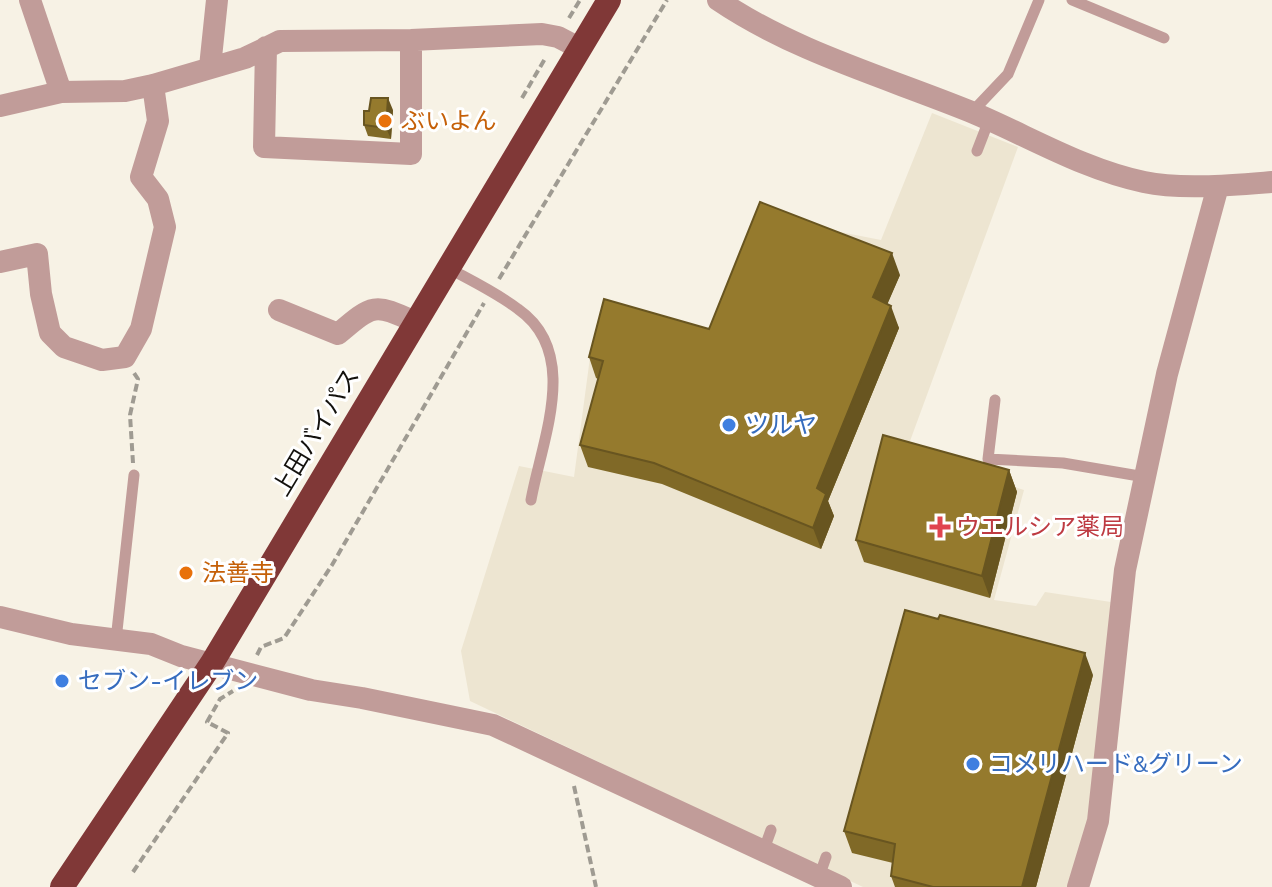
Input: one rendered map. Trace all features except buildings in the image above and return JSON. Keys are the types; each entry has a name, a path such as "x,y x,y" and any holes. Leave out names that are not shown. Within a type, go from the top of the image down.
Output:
{"highway":[{"name":"上田バイパス","path":"62,887 212,663 609,0"}],"street":[{"path":"30,0 61,92"},
{"path":"210,67 217,0"},
{"path":"718,0 749,21 808,48 980,116 1098,169 1146,183 1218,186 1272,182"},
{"path":"0,106 61,92 125,91 153,85 245,58 280,41 411,40 542,34 558,37 579,48"},
{"path":"266,47 264,147 411,154 411,40"},
{"path":"0,262 37,254 41,294 50,333 64,347 102,360 125,357 141,329 165,227 158,199 141,177 158,121 153,85"},
{"path":"1078,887 1098,821 1125,570 1167,374 1218,186"},
{"path":"279,310 338,334 369,310 381,308 415,322"},
{"path":"0,617 71,634 151,644 181,656 311,690 493,725 568,756 763,852 822,867 841,887"}],"lane":[{"path":"977,151 980,116 1008,74 1039,0"},
{"path":"1072,0 1164,38"},
{"path":"448,268 520,310 544,337 550,351 554,387 552,404 531,500"},
{"path":"995,400 988,459 1063,463 1145,477"},
{"path":"116,640 134,475"},
{"path":"763,852 771,830"}],"path":[{"path":"133,872 228,733 207,722 220,699 237,691 261,647 284,638 332,565 491,292 667,0"},
{"path":"125,357 138,379 130,415 134,475"},
{"path":"568,756 596,887"}],"shaded area":[{"path":"932,113 1018,147 906,452 1024,490 994,600 1036,606 1045,592 1111,602 1093,811 1069,887 863,887 470,701 461,651 519,466 574,477 591,350 711,335 764,217 881,240"}],"place":[{"name":"ぶいよん","path":"385,121"},
{"name":"ツルヤ","path":"729,425"},
{"name":"ウエルシア薬局","path":"940,527"},
{"name":"法善寺","path":"186,573"},
{"name":"セブン-イレブン","path":"62,681"},
{"name":"コメリハード&グリーン","path":"973,764"}]}
